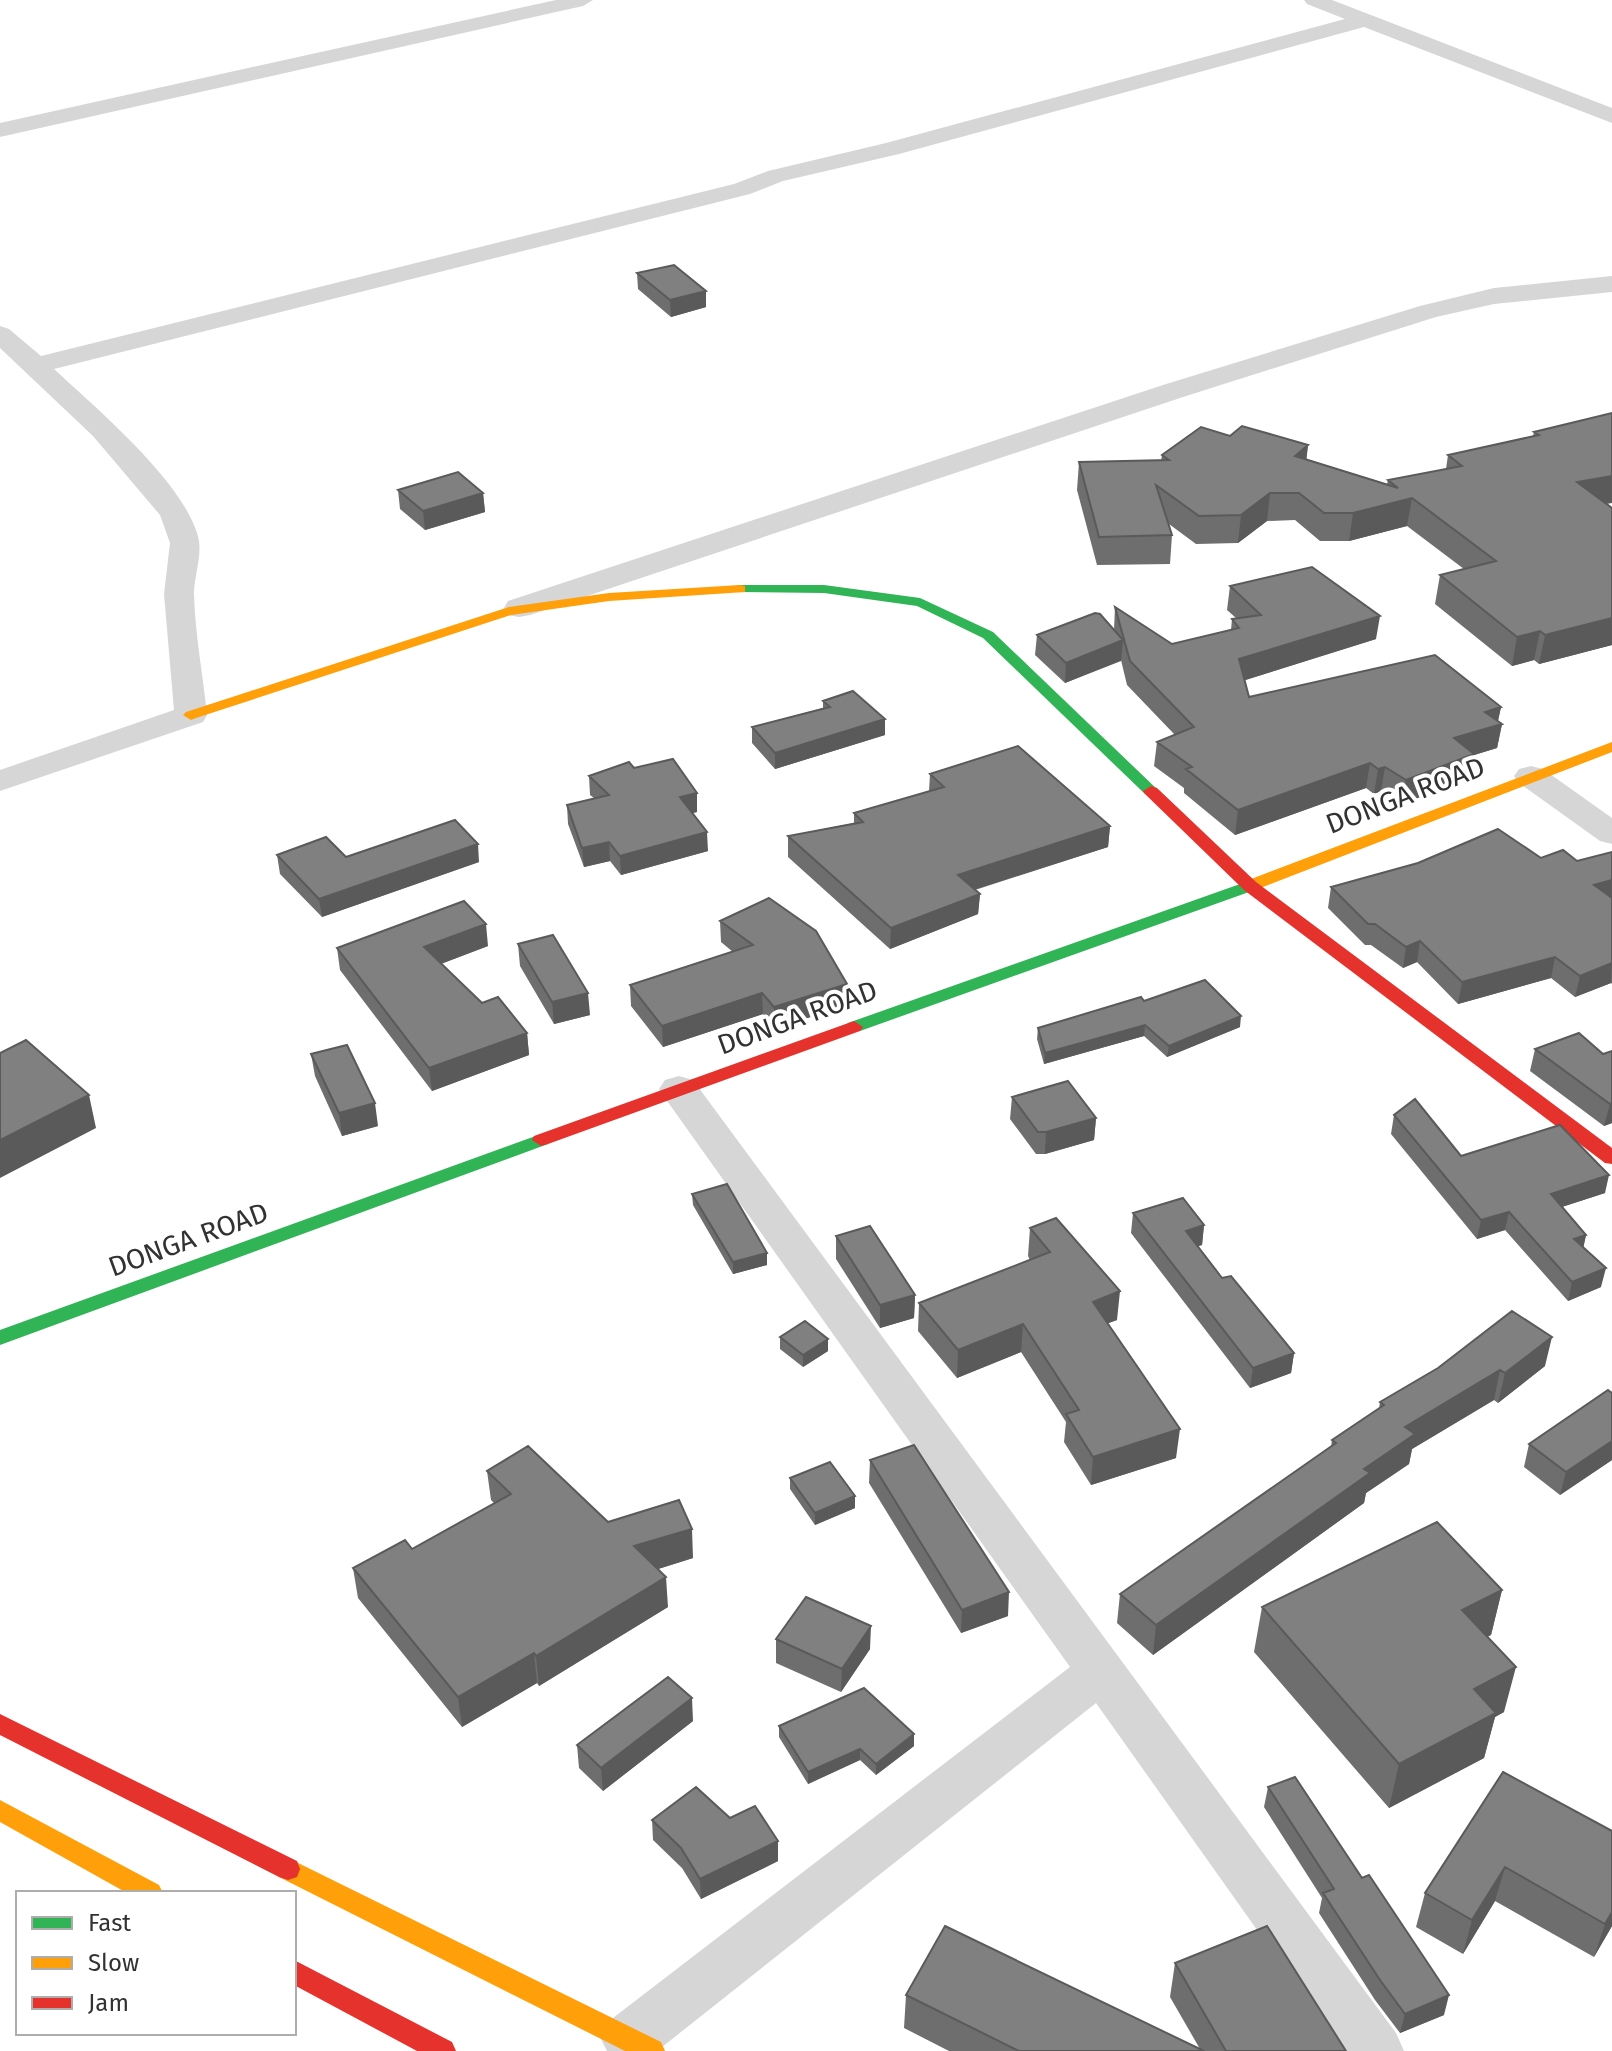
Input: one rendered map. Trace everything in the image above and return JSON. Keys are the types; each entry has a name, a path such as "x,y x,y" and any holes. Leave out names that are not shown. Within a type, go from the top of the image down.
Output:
{"street":[{"path":"0,130 583,0"},
{"path":"1314,0 1612,116"},
{"path":"37,365 742,189 776,176 891,149 1365,20"},
{"path":"0,781 1173,391 1429,311 1494,296 1612,284"},
{"path":"0,334 37,365 149,480 183,530 186,558 178,590 191,715"},
{"path":"509,611 609,597 710,589 824,589 920,602 988,635 1250,886 1612,1158"},
{"name":"DONGA ROAD","path":"0,1338 679,1089 1250,886 1612,747"},
{"path":"1531,776 1612,834"},
{"path":"679,1089 1376,2051"},
{"path":"0,1724 256,1855 641,2045 1100,1672"},
{"path":"0,1810 146,1891"},
{"path":"296,1973 443,2051"}],"building":[{"path":"674,265 706,291 670,300 637,273"},
{"path":"1612,413 1612,476 1577,482 1612,508 1612,618 1545,635 1540,631 1517,637 1440,575 1496,561 1412,498 1353,513 1324,513 1299,493 1270,493 1241,515 1199,516 1156,485 1172,535 1099,537 1079,462 1169,460 1162,455 1201,427 1230,436 1242,426 1308,445 1295,456 1398,488 1388,480 1462,466 1448,455 1539,435 1534,432"},
{"path":"458,472 483,493 423,511 398,490"},
{"path":"1312,567 1380,616 1239,659 1249,697 1435,655 1501,707 1485,712 1502,724 1454,738 1474,754 1406,780 1385,767 1378,769 1370,763 1238,810 1186,769 1192,767 1157,742 1194,727 1130,661 1115,607 1172,644 1239,628 1232,619 1261,615 1230,586"},
{"path":"1095,613 1100,614 1123,640 1066,663 1037,635"},
{"path":"853,691 885,719 775,753 752,727 830,707 823,701"},
{"path":"1018,746 1110,826 958,875 980,894 891,928 788,836 863,822 854,813 944,787 930,774"},
{"path":"673,759 697,793 680,797 707,832 620,856 609,842 582,848 567,805 609,795 589,776 629,762 634,768"},
{"path":"455,820 478,844 319,899 277,855 326,837 346,857"},
{"path":"1498,829 1541,858 1563,850 1577,861 1612,852 1612,880 1594,885 1612,898 1612,963 1580,976 1555,957 1462,982 1420,941 1406,947 1375,924 1368,924 1331,887 1418,863"},
{"path":"769,898 816,931 847,984 774,1007 762,993 662,1026 630,985 753,945 720,921"},
{"path":"464,901 486,924 424,947 482,1003 498,997 527,1033 429,1068 337,948"},
{"path":"553,935 588,993 552,1002 518,944"},
{"path":"1205,980 1241,1016 1169,1046 1145,1025 1045,1053 1038,1028 1141,997 1144,1001"},
{"path":"1579,1033 1603,1054 1612,1051 1610,1104 1535,1049"},
{"path":"26,1040 89,1095 0,1140 0,1053"},
{"path":"347,1045 375,1103 339,1113 311,1054"},
{"path":"1068,1081 1096,1118 1038,1132 1012,1097"},
{"path":"1415,1099 1461,1156 1560,1125 1609,1175 1551,1194 1586,1235 1574,1239 1606,1268 1572,1282 1509,1212 1481,1220 1394,1115"},
{"path":"727,1184 767,1253 733,1262 692,1194"},
{"path":"1183,1198 1204,1225 1186,1231 1222,1278 1231,1276 1294,1353 1253,1368 1133,1213"},
{"path":"1056,1218 1120,1291 1093,1302 1180,1429 1093,1457 1066,1414 1079,1410 1023,1324 958,1350 919,1303 1050,1252 1030,1228"},
{"path":"870,1226 915,1295 880,1305 836,1236"},
{"path":"1512,1311 1552,1337 1505,1373 1500,1370 1405,1427 1415,1434 1364,1469 1370,1473 1156,1625 1120,1594 1336,1443 1332,1440 1384,1405 1380,1402 1438,1368"},
{"path":"805,1321 828,1339 803,1355 780,1337"},
{"path":"1608,1390 1612,1393 1612,1441 1566,1472 1529,1444"},
{"path":"914,1445 1009,1592 962,1610 870,1460"},
{"path":"528,1446 608,1522 679,1500 692,1529 634,1546 666,1577 536,1656 534,1653 458,1697 353,1568 405,1540 412,1549 511,1494 487,1471"},
{"path":"830,1462 855,1496 815,1513 790,1478"},
{"path":"1437,1522 1502,1590 1462,1610 1516,1667 1474,1689 1496,1713 1399,1764 1262,1607"},
{"path":"806,1597 871,1626 842,1669 776,1639"},
{"path":"668,1677 692,1698 601,1768 577,1745"},
{"path":"864,1688 914,1734 876,1764 860,1749 808,1772 779,1726"},
{"path":"1503,1772 1612,1831 1612,1912 1605,1924 1505,1867 1472,1920 1425,1893"},
{"path":"1295,1777 1362,1878 1369,1875 1449,1995 1405,2014 1380,1980 1323,1893 1334,1889 1268,1787"},
{"path":"696,1787 730,1818 755,1806 778,1841 700,1879 681,1848 652,1820"},
{"path":"945,1926 1204,2051 1019,2051 906,1995"},
{"path":"1267,1926 1346,2051 1226,2051 1175,1963"}],"traffic: fast":[{"path":"740,589 824,589 920,602 988,635 1151,791"},
{"path":"854,1027 1257,883"},
{"path":"0,1338 541,1140"}],"traffic: slow":[{"path":"191,715 509,611 609,597 740,589"},
{"path":"1257,883 1612,747"},
{"path":"0,1810 146,1891"},
{"path":"288,1869 652,2051"}],"traffic: jam":[{"path":"1151,791 1250,886 1612,1158"},
{"path":"541,1140 854,1027"},
{"path":"0,1724 288,1869"},
{"path":"296,1973 443,2051"}]}
